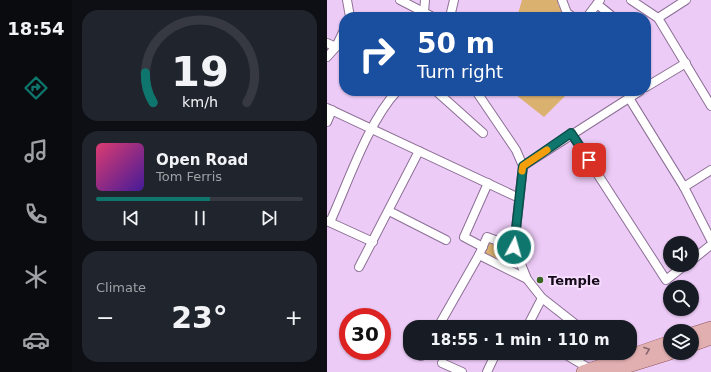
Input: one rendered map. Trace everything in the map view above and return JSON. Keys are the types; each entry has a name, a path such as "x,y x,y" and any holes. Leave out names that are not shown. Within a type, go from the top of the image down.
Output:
{"main road":[{"path":"699,332 711,328"},
{"path":"699,342 711,338"},
{"path":"637,350 663,344"},
{"path":"609,372 663,355"},
{"path":"587,370 604,360"}],"street":[{"path":"347,0 349,12"},
{"path":"400,0 424,12 425,0"},
{"path":"451,12 454,0"},
{"path":"562,0 567,12"},
{"path":"631,0 649,12"},
{"path":"658,18 686,0"},
{"path":"591,12 598,2 608,12"},
{"path":"651,13 658,18 711,106"},
{"path":"327,58 339,41"},
{"path":"327,43 336,47"},
{"path":"651,84 686,63"},
{"path":"373,242 329,222 372,129 386,103 392,96"},
{"path":"442,96 483,133"},
{"path":"479,96 516,150 523,166 514,247 527,279 542,298 570,320"},
{"path":"523,166 571,133 632,96"},
{"path":"629,98 684,187 711,240"},
{"path":"327,122 329,109 519,198"},
{"path":"571,133 666,280 676,272"},
{"path":"359,267 419,150"},
{"path":"684,187 711,170"},
{"path":"483,247 464,237 487,183"},
{"path":"389,211 446,240"},
{"path":"442,320 479,255 487,237 514,247"},
{"path":"699,254 711,245"},
{"path":"479,255 527,279"},
{"path":"531,320 542,298"},
{"path":"487,372 493,360"},
{"path":"573,360 587,370"},
{"path":"442,363 462,372"}],"shaded area":[{"path":"522,0 558,0 558,5 566,12 518,12"},
{"path":"517,96 565,96 544,117"},
{"path":"489,239 512,249 515,267 483,252"}],"slow traffic":[{"path":"522,171 523,166 547,150"}],"place":[{"name":"Temple","path":"540,280"}],"route":[{"path":"514,247 523,166 571,133 589,160"}]}
